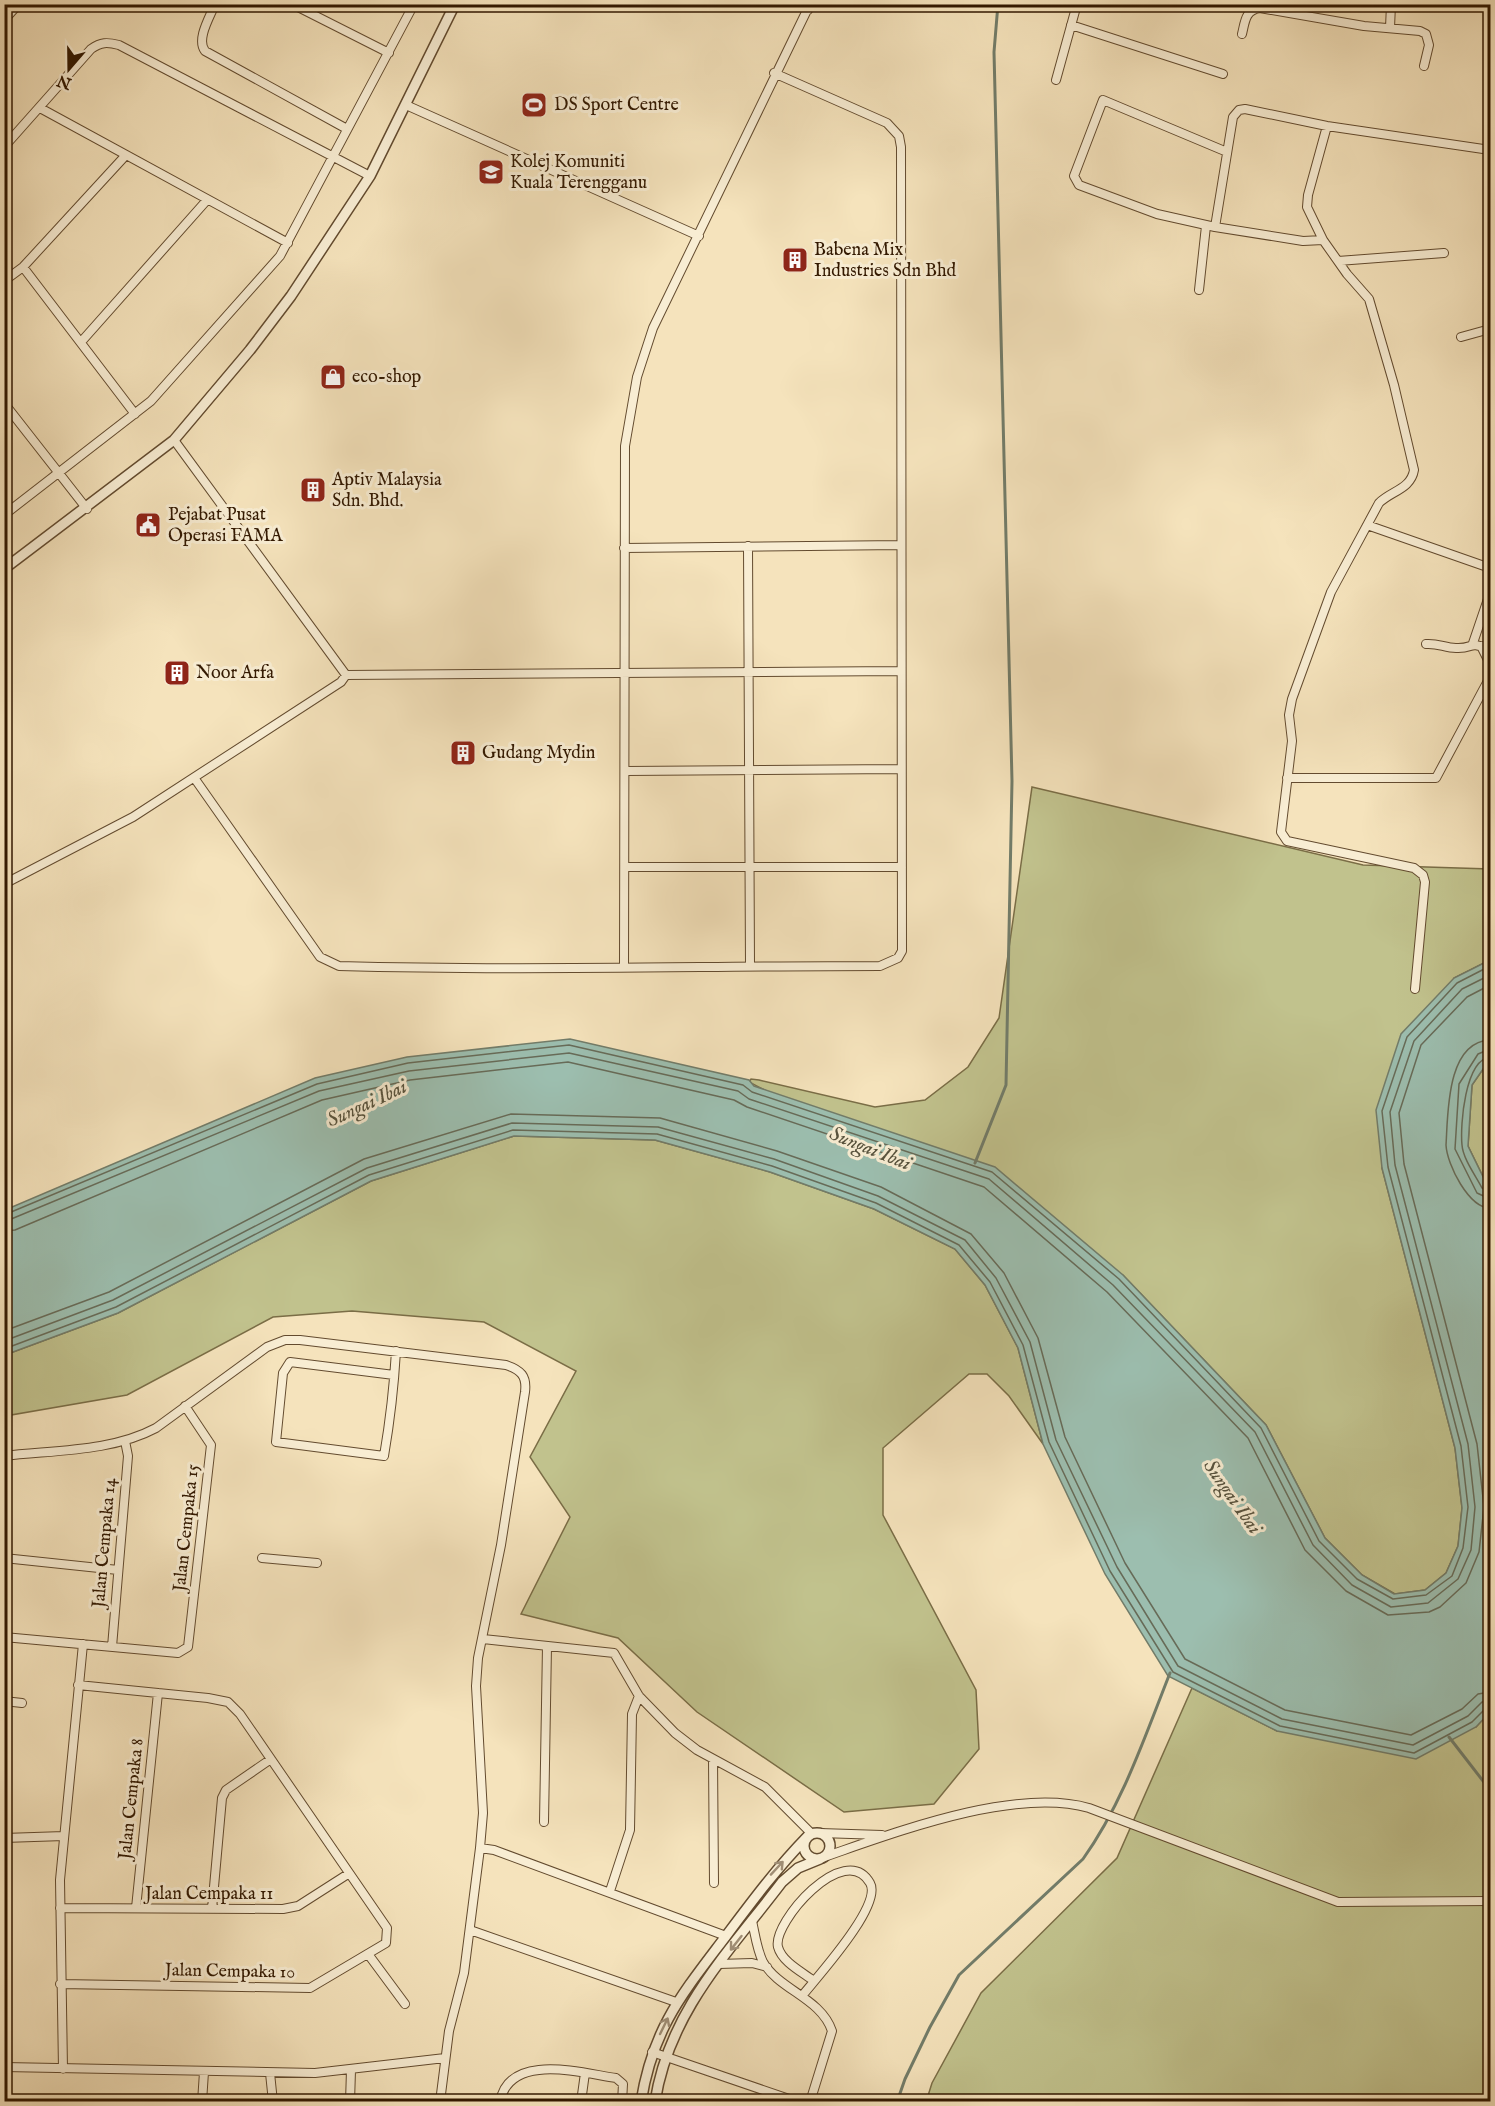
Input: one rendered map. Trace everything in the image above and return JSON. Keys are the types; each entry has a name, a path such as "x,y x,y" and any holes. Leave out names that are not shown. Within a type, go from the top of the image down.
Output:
{"street":[{"path":"215,4 202,37 202,48 205,51 348,129"},
{"path":"292,4 389,53"},
{"path":"4,515 135,414 159,392 280,256 414,4"},
{"path":"4,569 87,509 174,440 291,296 370,176 455,4"},
{"path":"624,966 626,867 624,548 627,427 637,377 660,315 774,73 809,7 797,4"},
{"path":"1056,80 1077,4"},
{"path":"1390,28 1391,4"},
{"path":"4,20 15,8"},
{"path":"1242,34 1248,15 1260,8 1426,34 1429,45 1424,66"},
{"path":"1071,26 1223,74"},
{"path":"4,147 91,49 100,43 108,42 119,45 370,176"},
{"path":"195,779 320,957 339,966 471,969 750,965 880,966 898,958 902,951 901,147 899,136 887,123 774,73"},
{"path":"1227,152 1103,100 1074,176 1078,185 1157,214 1206,226 1303,242 1323,240"},
{"path":"406,105 699,236"},
{"path":"39,108 288,243"},
{"path":"1215,227 1233,117 1239,110 1327,126 1491,150"},
{"path":"1327,126 1308,195 1310,216 1323,240 1364,291 1373,308 1414,470 1405,486 1379,502 1331,592 1292,699 1289,715 1292,741 1280,826 1283,838 1287,841 1414,868 1424,875 1415,989"},
{"path":"4,281 23,267 126,155"},
{"path":"81,342 207,200"},
{"path":"1199,290 1206,226"},
{"path":"1338,261 1444,253"},
{"path":"23,267 135,414"},
{"path":"1461,337 1491,329"},
{"path":"4,403 87,509"},
{"path":"174,440 346,675"},
{"path":"1367,525 1491,568"},
{"path":"624,548 901,545"},
{"path":"748,546 750,965"},
{"path":"1477,645 1491,593"},
{"path":"1426,644 1438,643 1455,648 1477,645 1491,650"},
{"path":"1477,645 1491,664"},
{"path":"346,675 901,671"},
{"path":"4,884 134,817 341,682 346,675"},
{"path":"1287,778 1436,778 1491,677"},
{"path":"625,771 901,769"},
{"path":"626,867 902,867"},
{"path":"4,1456 125,1441 156,1428 271,1345 300,1340 506,1365 517,1369 526,1381 476,1686 483,1813 480,1848 464,1973 445,2058 440,2102"},
{"path":"394,1375 290,1362 283,1373 276,1442 384,1456 394,1375 396,1351"},
{"name":"Jalan Cempaka 15","path":"112,1647 178,1653 185,1651 191,1642 210,1445 185,1406"},
{"name":"Jalan Cempaka 14","path":"112,1647 128,1456 125,1441"},
{"path":"4,1558 118,1570"},
{"path":"262,1558 318,1563"},
{"path":"4,1637 112,1647"},
{"path":"483,1640 614,1653 639,1695 675,1733 713,1759 746,1774 765,1787 813,1834 830,1841 830,1850 822,1858 811,1858 805,1852 804,1844 813,1834"},
{"path":"63,2069 60,1908 64,1836 83,1644"},
{"path":"544,1822 547,1646"},
{"path":"78,1685 228,1702 240,1714 348,1874"},
{"name":"Jalan Cempaka 8","path":"136,1908 158,1693"},
{"path":"610,1891 630,1830 632,1714 639,1695"},
{"path":"4,1701 22,1704"},
{"path":"212,1909 222,1798 226,1790 271,1759"},
{"path":"713,1759 714,1883"},
{"path":"655,2102 666,2056 682,2016 719,1964 789,1875 808,1863 886,1836 1021,1802 1049,1800 1089,1808 1338,1902 1491,1900"},
{"path":"641,2102 652,2052 676,2002 771,1874 813,1834 886,1836"},
{"path":"4,1838 64,1836"},
{"path":"480,1848 494,1850 610,1891 726,1936"},
{"path":"802,1996 814,1981 871,1903 873,1891 870,1882 863,1874 851,1871 833,1873 816,1885 782,1927 778,1945 782,1956 814,1981"},
{"name":"Jalan Cempaka 11","path":"60,1908 291,1908 348,1874"},
{"name":"Jalan Cempaka 10","path":"60,1984 309,1988 386,1943 387,1928 348,1874"},
{"path":"753,1921 760,1954 767,1967 823,2014 832,2031 810,2102"},
{"path":"470,1930 676,2002"},
{"path":"368,1954 405,2004"},
{"path":"719,1964 752,1963 767,1967"},
{"path":"652,2052 798,2102"},
{"path":"4,2067 315,2073 445,2058"},
{"path":"500,2102 506,2082 522,2073 540,2069 585,2073 620,2080 623,2084 622,2102"},
{"path":"350,2102 351,2070"},
{"path":"202,2102 204,2072"},
{"path":"270,2073 273,2102"},
{"path":"581,2102 585,2073"}],"green space":[{"path":"1032,787 1363,865 1490,869 1490,960 1454,978 1382,1168 1455,1448 1462,1508 1458,1546 1446,1573 1425,1590 1395,1594 1362,1575 1325,1538 1266,1425 1123,1275 749,1082 751,1079 759,1080 875,1107 925,1100 968,1067 999,1018"},
{"path":"1490,1059 1490,1191 1468,1146 1472,1085"},
{"path":"514,1136 655,1140 770,1172 874,1209 955,1249 985,1285 1018,1348 1043,1444 1009,1396 987,1374 969,1374 883,1448 883,1515 976,1690 979,1749 934,1804 844,1812 697,1712 618,1638 521,1614 570,1517 530,1457 576,1371 484,1322 352,1311 273,1317 127,1395 5,1416 5,1355 118,1313 371,1181"},
{"path":"1192,1688 1277,1731 1476,1727 1490,1712 1490,2101 926,2102 932,2083 981,1993 1117,1858"}],"water":[{"name":"Sungai Ibai","path":"1490,960 1490,1059 1472,1085 1468,1146 1490,1191 1490,1712 1476,1727 1416,1759 1277,1731 1168,1676 1105,1574 1043,1444 1018,1348 985,1285 955,1249 874,1209 770,1172 655,1140 514,1136 371,1181 118,1313 5,1355 5,1210 315,1078 407,1057 570,1039 749,1080 754,1086 995,1167 1123,1275 1266,1425 1325,1538 1362,1575 1394,1594 1425,1590 1446,1573 1458,1546 1462,1508 1455,1448 1382,1168 1376,1110 1401,1034 1454,978"}],"waterway":[{"path":"975,1163 1006,1085 1012,781 994,52 998,4"},
{"path":"897,2102 905,2079 930,2027 959,1975 1083,1859 1097,1838 1122,1792 1170,1673"},
{"path":"1449,1737 1490,1790"}],"place":[{"name":"DS Sport Centre","path":"534,105"},
{"name":"Kolej Komuniti Kuala Terengganu","path":"491,172"},
{"name":"Babena Mix Industries Sdn Bhd","path":"795,260"},
{"name":"eco-shop","path":"333,377"},
{"name":"Aptiv Malaysia Sdn. Bhd.","path":"313,490"},
{"name":"Pejabat Pusat Operasi FAMA","path":"148,525"},
{"name":"Noor Arfa","path":"177,673"},
{"name":"Gudang Mydin","path":"463,753"}]}
